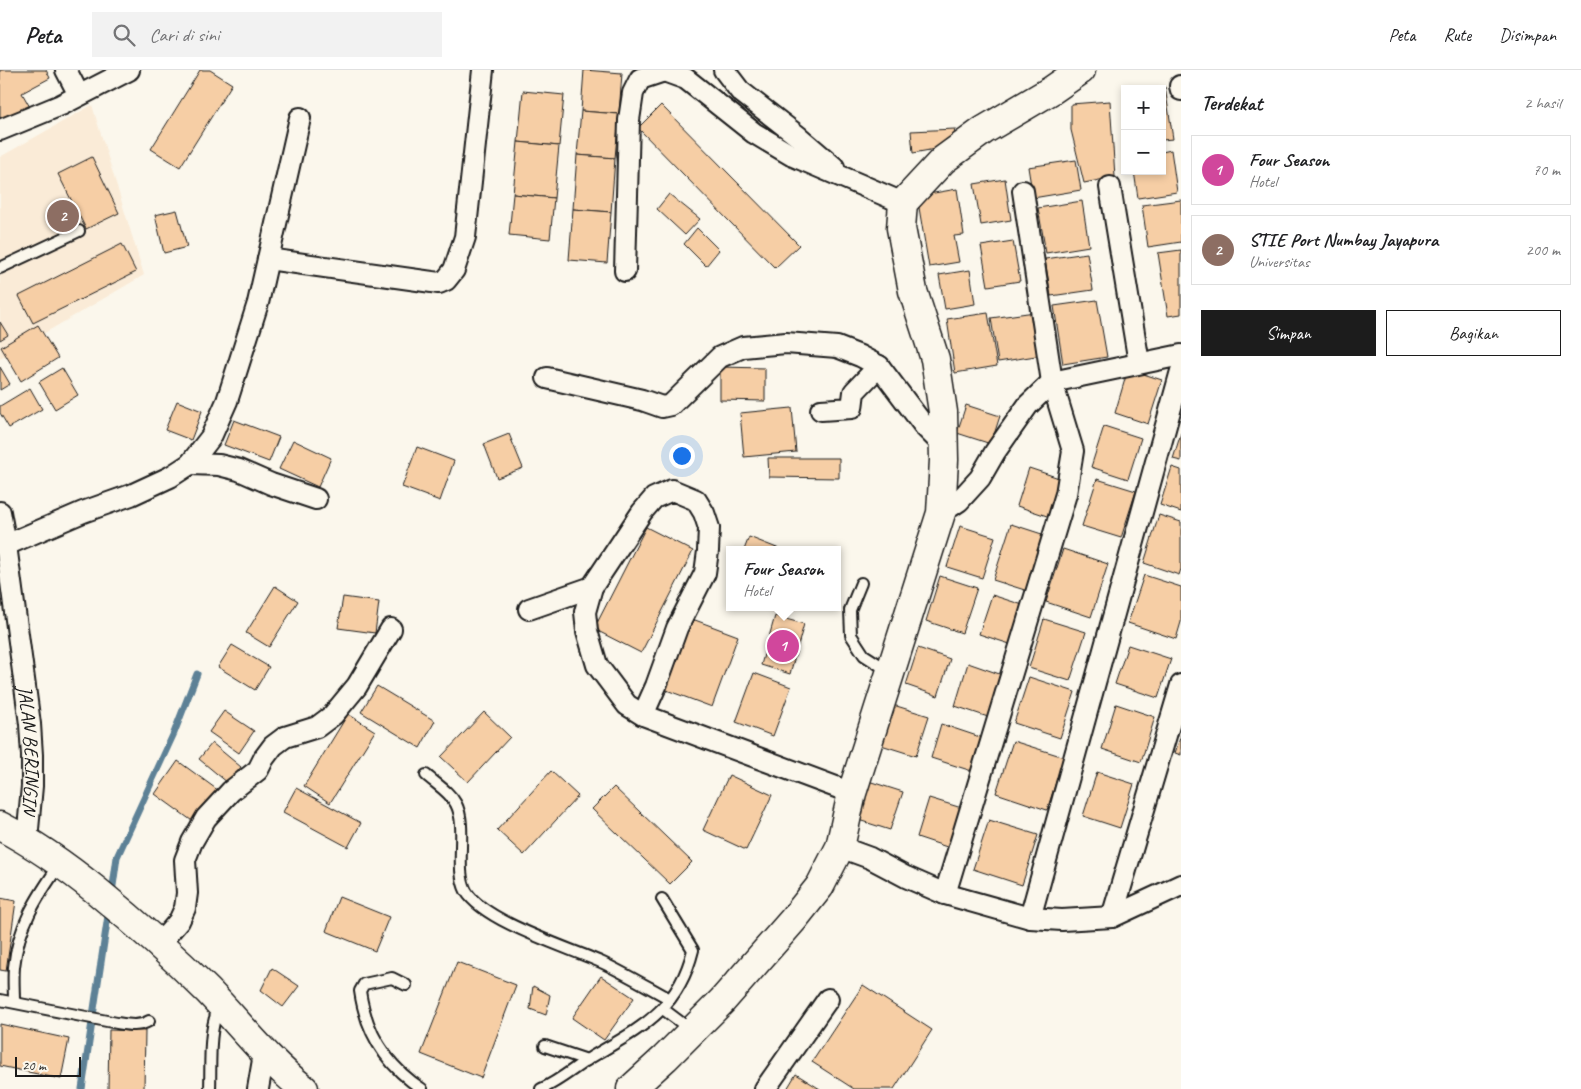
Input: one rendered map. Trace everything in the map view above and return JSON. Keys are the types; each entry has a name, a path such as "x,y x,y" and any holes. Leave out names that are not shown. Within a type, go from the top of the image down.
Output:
{"highway":[{"path":"637,1087 722,1001 793,920 820,886 840,846 852,794 941,513 944,412 936,359 913,291 900,228 904,202 943,160 984,130 1052,90 1081,70"},
{"path":"0,826 27,840 66,867 137,924 220,1004 264,1054 304,1089"}],"street":[{"path":"66,70 79,95"},
{"path":"0,130 61,105 128,70"},
{"path":"268,259 439,283 446,280 454,270 465,237 483,70"},
{"path":"724,70 740,91 799,137 848,180"},
{"path":"625,271 629,120 633,93 640,79 664,71 686,79 754,133 791,155 904,202"},
{"path":"6,544 170,477 190,464 211,437 227,401 258,303 300,118"},
{"path":"1110,187 1139,363"},
{"path":"945,894 1066,494 1073,451 1052,382 1024,191"},
{"path":"547,378 642,400 662,407 672,405 720,357 743,347 786,344 837,347 879,366 925,427 944,446"},
{"path":"941,513 959,501 980,478 995,452 1028,405 1052,382 1181,355"},
{"path":"821,410 852,408 854,392 879,366"},
{"path":"1030,918 1181,372"},
{"path":"190,464 219,465 233,468 271,484 316,499"},
{"path":"643,715 677,628 705,573 708,551 709,528 704,513 696,500 672,490 654,498 642,512 592,587 585,612 587,631 597,665 626,704 643,715 852,794"},
{"name":"JALAN BERINGIN","path":"0,512 30,724 32,778 27,840"},
{"path":"529,609 592,587"},
{"path":"159,944 179,921 186,908 185,860 192,842 206,818 232,791 258,770 273,746 285,737 317,728 333,715 357,686 392,629"},
{"path":"1112,917 1181,685"},
{"path":"840,846 870,858 906,877 945,894 1030,918 1062,920 1112,917 1181,885"},
{"path":"765,1089 828,998"},
{"path":"258,1089 264,1054"}],"lane":[{"path":"0,268 79,231"},
{"path":"861,583 850,610 851,635 864,655 890,671"},
{"path":"426,775 446,792 456,804 460,814 463,879 466,891 478,904 496,916 533,934 603,963 670,999"},
{"path":"14,1002 14,967 26,918 35,900 66,867"},
{"path":"541,1089 642,1027 663,1009 681,982 689,966 693,950 662,899"},
{"path":"406,985 392,978 364,984 360,991 362,1007 389,1061 410,1081 422,1089"},
{"path":"0,1000 117,1023 142,1024 150,1020"},
{"path":"210,1089 212,1031 214,1018 220,1004"},
{"path":"663,1009 692,1031"},
{"path":"545,1046 587,1060"}],"shaded area":[{"path":"92,105 144,275 0,359 0,157"}],"building":[{"path":"0,70 46,70 50,78 22,93 31,109 0,123"},
{"path":"200,70 210,70 232,84 180,167 151,149"},
{"path":"584,70 622,73 619,114 581,111"},
{"path":"523,91 564,95 559,146 518,142"},
{"path":"1166,94 1173,139 1166,140"},
{"path":"1110,101 1115,177 1084,183 1071,130 1071,104"},
{"path":"661,105 799,245 775,268 638,128"},
{"path":"581,111 619,114 615,158 577,155"},
{"path":"955,129 952,146 913,153 911,131"},
{"path":"518,142 559,146 554,198 513,194"},
{"path":"1171,150 1177,192 1138,198 1135,175 1166,175 1166,151"},
{"path":"577,155 615,158 611,212 573,209"},
{"path":"92,157 119,213 86,229 58,174"},
{"path":"1076,160 1081,190 1033,198 1028,167"},
{"path":"1005,179 1011,220 981,225 974,184"},
{"path":"957,189 964,235 954,236 959,262 929,267 917,196"},
{"path":"513,194 554,198 550,239 509,235"},
{"path":"669,194 700,219 685,235 657,209"},
{"path":"1181,200 1181,242 1148,247 1142,205"},
{"path":"1082,201 1089,246 1046,253 1038,208"},
{"path":"573,209 611,212 607,263 569,260"},
{"path":"177,210 187,247 164,253 155,215"},
{"path":"697,228 719,250 706,266 684,244"},
{"path":"1013,241 1020,281 988,286 981,246"},
{"path":"122,244 136,272 33,323 19,296"},
{"path":"1181,250 1181,314 1168,316 1158,253"},
{"path":"1087,253 1093,290 1051,296 1045,259"},
{"path":"970,270 975,304 945,309 939,275"},
{"path":"1097,300 1107,357 1063,364 1054,306"},
{"path":"1035,312 1042,355 998,362 991,318"},
{"path":"988,313 997,366 955,373 947,319"},
{"path":"0,322 8,335 0,340"},
{"path":"38,325 58,358 21,381 1,347"},
{"path":"0,367 10,384 0,390"},
{"path":"720,367 765,368 765,401 720,400"},
{"path":"62,368 78,395 55,409 39,382"},
{"path":"1128,369 1162,380 1148,424 1115,413"},
{"path":"30,388 42,409 9,428 0,413 0,406"},
{"path":"177,401 202,411 191,440 165,430"},
{"path":"966,405 1000,416 991,444 957,433"},
{"path":"792,408 796,452 744,457 740,413"},
{"path":"234,420 279,437 269,462 224,445"},
{"path":"1104,426 1141,438 1128,479 1091,467"},
{"path":"1181,433 1181,461 1173,459"},
{"path":"509,434 523,468 497,478 484,444"},
{"path":"293,440 331,458 318,487 279,469"},
{"path":"417,447 454,461 440,501 402,487"},
{"path":"768,458 839,458 839,478 769,477"},
{"path":"1172,467 1181,470 1181,512 1160,505"},
{"path":"1029,468 1062,479 1050,517 1017,506"},
{"path":"1097,479 1136,491 1121,538 1082,526"},
{"path":"1159,515 1181,522 1181,569 1179,575 1144,563"},
{"path":"1011,524 1048,536 1031,592 993,580"},
{"path":"960,526 995,537 982,578 947,567"},
{"path":"646,527 693,551 641,653 594,629"},
{"path":"749,537 772,546 746,546"},
{"path":"1063,549 1108,564 1091,617 1046,602"},
{"path":"1144,575 1181,587 1181,622 1176,639 1128,623"},
{"path":"940,576 977,588 962,633 926,621"},
{"path":"275,586 298,601 269,647 246,633"},
{"path":"992,595 1029,607 1016,646 979,634"},
{"path":"343,597 379,602 375,633 338,628"},
{"path":"775,616 804,624 790,674 761,665"},
{"path":"687,617 738,636 712,707 661,688"},
{"path":"1044,619 1086,632 1070,681 1029,668"},
{"path":"232,645 269,667 255,690 218,667"},
{"path":"1128,645 1171,659 1158,698 1115,684"},
{"path":"918,648 950,659 938,696 906,685"},
{"path":"968,663 1008,677 994,719 955,706"},
{"path":"754,673 791,687 773,736 736,722"},
{"path":"1029,677 1075,692 1060,738 1014,723"},
{"path":"377,686 435,721 420,748 361,712"},
{"path":"890,704 929,716 916,756 878,744"},
{"path":"1116,704 1155,717 1141,762 1102,749"},
{"path":"224,711 254,731 239,753 209,732"},
{"path":"484,712 510,737 468,782 441,757"},
{"path":"348,714 375,731 330,803 304,786"},
{"path":"941,724 986,739 975,772 931,758"},
{"path":"1181,735 1181,755 1175,753"},
{"path":"1013,741 1064,757 1047,810 996,793"},
{"path":"212,743 241,767 228,783 199,759"},
{"path":"178,761 219,791 195,823 155,794"},
{"path":"551,771 578,796 524,855 497,830"},
{"path":"1097,772 1134,784 1120,828 1083,816"},
{"path":"729,775 772,795 746,850 703,830"},
{"path":"862,779 903,792 890,830 849,817"},
{"path":"614,787 692,862 670,884 592,809"},
{"path":"296,788 361,823 348,847 283,812"},
{"path":"929,798 965,809 953,849 917,837"},
{"path":"989,820 1038,835 1022,885 973,869"},
{"path":"339,897 389,917 375,951 326,931"},
{"path":"0,898 16,901 6,971 0,970"},
{"path":"457,962 516,985 481,1078 421,1054"},
{"path":"272,968 299,986 283,1007 261,990"},
{"path":"601,976 634,998 604,1040 572,1018"},
{"path":"863,985 932,1030 894,1089 854,1089 812,1062"},
{"path":"533,986 550,995 546,1015 530,1009"},
{"path":"0,1024 69,1039 61,1079 0,1066"},
{"path":"109,1030 145,1031 144,1089 108,1089"},
{"path":"796,1074 820,1089 787,1089"}],"waterway":[{"path":"112,893 117,857 174,733 197,674"},
{"path":"82,1089 109,909"}],"place":[{"name":"STIE Port Numbay Jayapura","path":"63,216"},
{"name":"Four Season","path":"783,646"}]}
